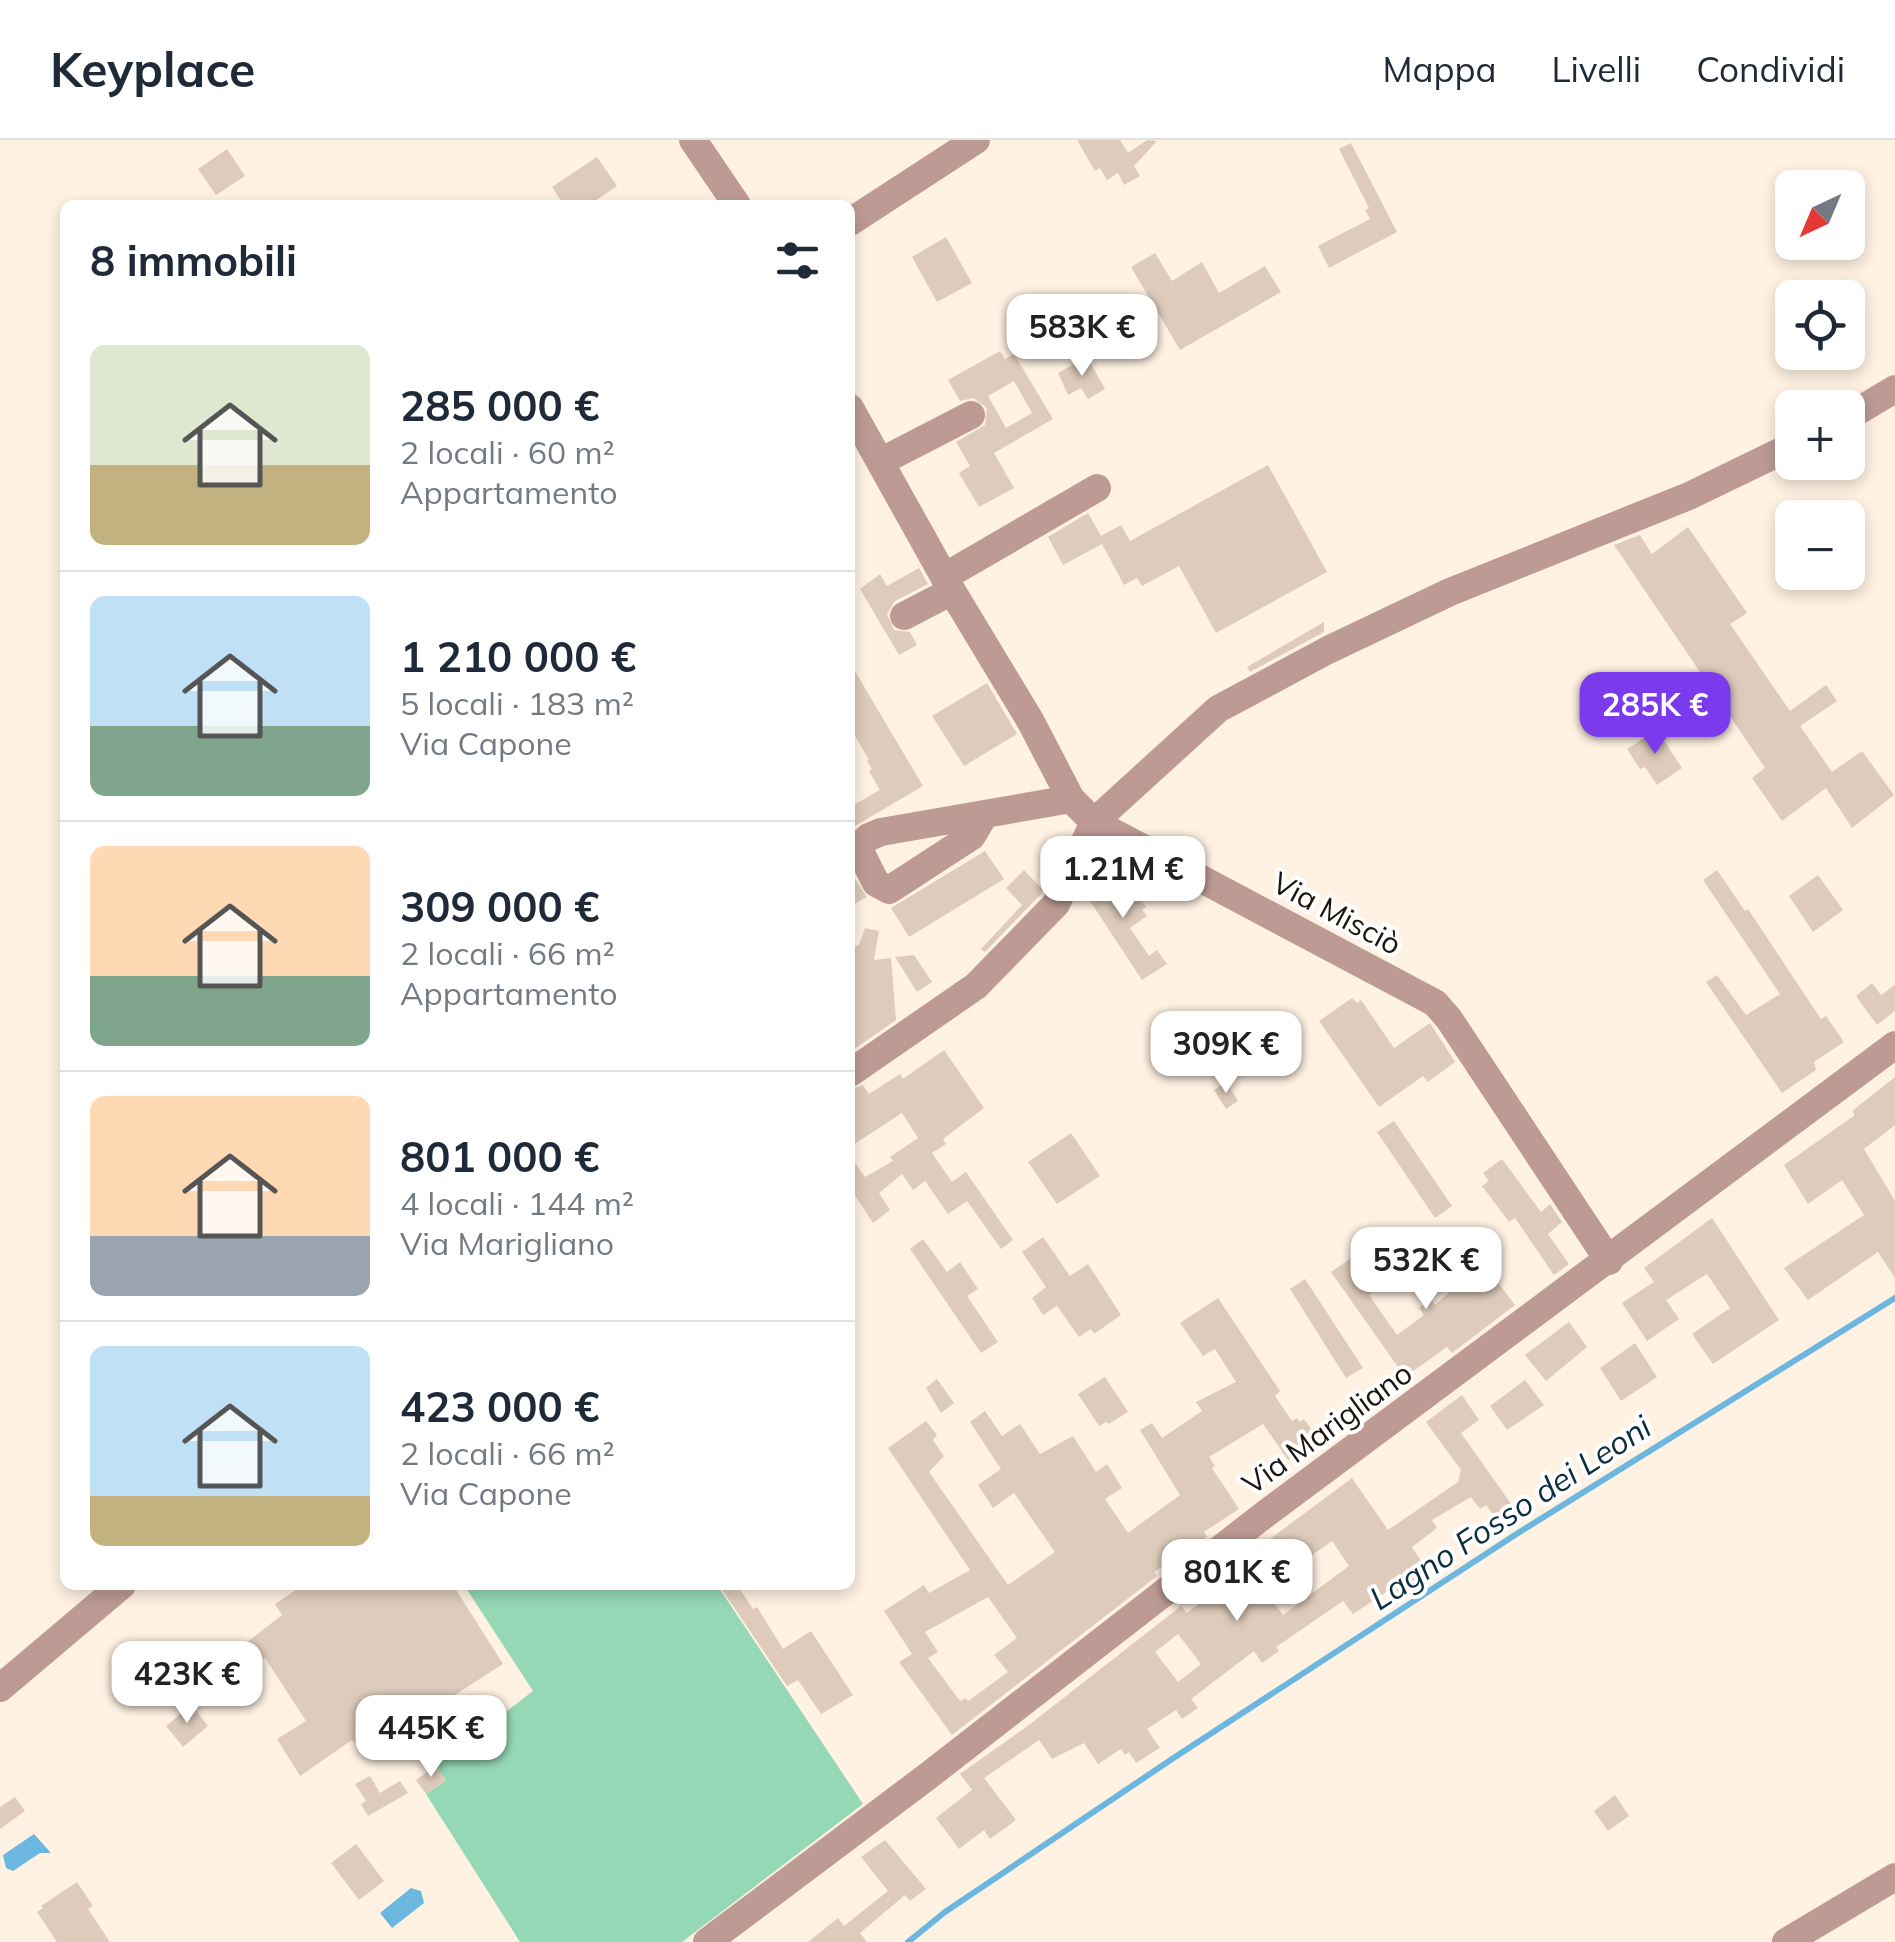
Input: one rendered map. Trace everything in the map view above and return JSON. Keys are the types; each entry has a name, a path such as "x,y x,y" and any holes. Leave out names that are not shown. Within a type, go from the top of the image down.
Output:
{"street":[{"path":"693,140 734,200"},
{"path":"855,219 976,140"},
{"path":"1865,407 1895,390"},
{"path":"880,462 972,415"},
{"name":"Via Misciò","path":"855,417 1031,722 1071,799 1094,822 1435,1003 1450,1019 1609,1261"},
{"path":"855,1070 976,986 1056,904 1094,822 1218,709 1450,592 1690,496 1775,454"},
{"path":"904,616 1098,488"},
{"path":"855,850 868,837 881,832 1071,799"},
{"path":"855,852 876,883 889,890 972,836 985,814"},
{"name":"Via Marigliano","path":"707,1942 1264,1515 1895,1046"},
{"path":"0,1688 116,1590"},
{"path":"1786,1942 1895,1877"}],"green space":[{"path":"467,1590 720,1590 863,1804 682,1942 520,1942 426,1794 446,1780 436,1766 533,1691"}],"water":[{"path":"34,1834 51,1853 40,1853 13,1871 6,1868 3,1855"},
{"path":"411,1888 421,1891 424,1903 392,1928 380,1913"}],"building":[{"path":"1077,140 1120,140 1128,153 1147,140 1157,141 1134,166 1140,176 1124,185 1118,173 1107,180 1100,168 1095,171"},
{"path":"1351,143 1397,232 1329,268 1318,246 1370,219 1365,210 1369,208 1339,149"},
{"path":"227,149 245,176 216,195 198,169"},
{"path":"597,157 617,186 596,200 561,200 552,187"},
{"path":"946,237 972,283 937,302 912,257"},
{"path":"1155,253 1172,281 1202,262 1219,293 1265,266 1281,292 1180,350 1131,267"},
{"path":"1123,323 1130,336 1090,358 1083,346"},
{"path":"1000,351 1005,359 1014,354 1053,419 994,453 1014,488 979,507 959,473 970,466 956,442 985,425 987,408 973,398 960,401 948,380","holes":["1014,381 1032,413 1006,428 988,396"]},
{"path":"1087,357 1105,389 1088,399 1081,388 1068,395 1058,373"},
{"path":"1268,465 1327,572 1216,633 1179,566 1142,586 1137,578 1124,585 1102,544 1063,565 1048,537 1088,513 1101,536 1121,525 1130,541"},
{"path":"1688,527 1747,613 1730,624 1790,711 1826,685 1837,701 1800,726 1832,772 1862,751 1894,795 1852,828 1826,788 1782,821 1752,778 1765,768 1614,545 1640,535 1652,554"},
{"path":"919,568 928,584 895,601 887,614 894,630 910,632 917,645 899,655 860,589 880,574 887,586"},
{"path":"1324,622 1324,632 1250,672 1247,667"},
{"path":"855,671 923,786 855,826 855,804 880,790 869,771 869,760 855,736"},
{"path":"987,683 1017,734 964,766 932,716"},
{"path":"1657,730 1682,768 1657,785 1627,749"},
{"path":"985,851 1004,879 909,937 891,908"},
{"path":"1024,870 1043,890 985,952 981,949 1022,905 1006,888"},
{"path":"1717,870 1745,911 1748,909 1821,1019 1826,1016 1844,1042 1814,1062 1816,1070 1782,1093 1706,982 1717,975 1746,1015 1780,994 1703,880"},
{"path":"1097,872 1109,889 1126,878 1146,907 1142,910 1147,916 1130,928 1149,956 1157,950 1167,964 1142,980 1082,889"},
{"path":"1818,875 1843,910 1813,932 1789,896"},
{"path":"855,879 867,897 855,903"},
{"path":"865,928 879,931 874,960 891,958 896,1020 855,1049 855,947"},
{"path":"914,955 932,982 917,992 895,957"},
{"path":"1872,983 1881,995 1895,985 1895,1011 1877,1025 1856,996"},
{"path":"1352,998 1357,1003 1361,1000 1394,1048 1430,1023 1455,1062 1428,1082 1423,1076 1379,1107 1319,1021"},
{"path":"944,1050 984,1108 943,1139 946,1144 932,1153 952,1182 966,1172 1013,1240 1001,1249 967,1201 948,1214 925,1181 913,1190 902,1174 879,1193 890,1210 873,1223 855,1196 855,1163 865,1177 893,1161 890,1157 918,1138 902,1113 855,1144 855,1088 863,1085 869,1094 900,1074 903,1079"},
{"path":"1895,1077 1895,1125 1864,1149 1895,1201 1895,1278 1878,1252 1808,1300 1784,1268 1864,1215 1842,1180 1808,1204 1784,1165 1855,1115 1852,1111"},
{"path":"1226,1082 1238,1101 1226,1109 1214,1090"},
{"path":"1394,1121 1452,1206 1435,1218 1377,1132"},
{"path":"1071,1133 1100,1176 1057,1204 1028,1162"},
{"path":"1502,1159 1541,1212 1550,1204 1562,1222 1548,1234 1569,1264 1554,1275 1515,1218 1509,1222 1482,1186 1489,1181 1483,1173"},
{"path":"1712,1218 1779,1320 1713,1364 1692,1334 1730,1308 1707,1274 1666,1300 1679,1319 1647,1341 1622,1303 1654,1282 1644,1268"},
{"path":"1043,1237 1070,1276 1088,1264 1121,1315 1094,1334 1091,1329 1079,1337 1057,1306 1043,1315 1032,1298 1046,1287 1022,1252"},
{"path":"923,1239 947,1272 960,1262 978,1289 967,1296 998,1342 981,1353 910,1249"},
{"path":"1358,1253 1367,1265 1377,1258 1392,1280 1369,1295 1397,1335 1424,1315 1419,1308 1431,1299 1435,1305 1483,1262 1515,1305 1452,1353 1447,1347 1405,1377 1331,1272"},
{"path":"1305,1279 1363,1368 1346,1378 1290,1289"},
{"path":"1218,1298 1280,1391 1275,1396 1292,1421 1304,1419 1319,1440 1288,1460 1263,1424 1209,1457 1239,1509 1204,1532 1207,1537 1154,1572 1157,1576 952,1735 899,1662 912,1654 884,1611 924,1585 929,1593 970,1570 888,1448 926,1421 937,1435 933,1440 944,1456 929,1472 1008,1585 1055,1552 1014,1493 993,1508 978,1485 1001,1469 970,1422 985,1411 1002,1436 1020,1424 1040,1454 1073,1436 1096,1472 1107,1464 1122,1488 1105,1499 1128,1533 1180,1495 1140,1430 1152,1423 1162,1438 1202,1411 1196,1402 1236,1382 1215,1349 1203,1356 1180,1323","holes":["988,1597 1017,1638 994,1655 1008,1672 968,1701 960,1701 928,1658 938,1652 925,1632"]},
{"path":"1569,1322 1587,1347 1546,1381 1525,1355"},
{"path":"1635,1343 1657,1377 1621,1401 1600,1368"},
{"path":"1105,1377 1128,1412 1099,1426 1078,1394"},
{"path":"937,1379 954,1403 941,1413 926,1388"},
{"path":"1525,1380 1544,1405 1507,1430 1490,1406"},
{"path":"1462,1395 1479,1420 1461,1433 1514,1508 1497,1520 1486,1505 1480,1509 1471,1497 1432,1520 1437,1528 1412,1547 1425,1567 1420,1570 1425,1578 1390,1600 1386,1592 1353,1614 1343,1601 1276,1647 1279,1651 1262,1663 1254,1651 1191,1699 1198,1708 1182,1719 1176,1710 1147,1729 1160,1748 1136,1763 1129,1752 1125,1755 1121,1749 1098,1764 1084,1743 1052,1759 1039,1740 984,1778 1016,1820 990,1839 984,1830 959,1849 936,1818 972,1790 960,1774 1181,1606 1187,1613 1213,1593 1208,1585 1352,1478 1388,1530 1458,1482 1461,1470 1426,1422","holes":["1332,1541 1349,1566 1283,1615 1256,1580 1301,1547 1308,1558","1178,1634 1201,1664 1178,1682 1155,1652"]},
{"path":"296,1590 456,1590 503,1664 366,1752 352,1740 300,1776 277,1739 306,1721 265,1658 244,1672 232,1654 282,1615 275,1604"},
{"path":"722,1590 740,1590 753,1609 757,1607 783,1649 811,1631 853,1695 821,1714 798,1680 787,1686"},
{"path":"176,1672 195,1697 182,1707 163,1683"},
{"path":"192,1705 208,1726 183,1747 166,1726"},
{"path":"436,1766 446,1780 426,1794 416,1780"},
{"path":"370,1776 380,1793 400,1781 408,1793 368,1816 361,1804 366,1801 355,1784"},
{"path":"1615,1795 1629,1816 1608,1831 1594,1811"},
{"path":"15,1797 25,1811 0,1829 0,1807"},
{"path":"885,1840 926,1889 910,1901 905,1895 860,1933 867,1942 808,1942 838,1918 844,1926 888,1891 861,1857"},
{"path":"356,1844 384,1881 359,1900 331,1863"},
{"path":"77,1882 93,1906 88,1909 110,1942 57,1942 37,1912"}],"waterway":[{"name":"Lagno Fosso dei Leoni","path":"908,1942 945,1912 1172,1759 1518,1533 1895,1298"}]}
